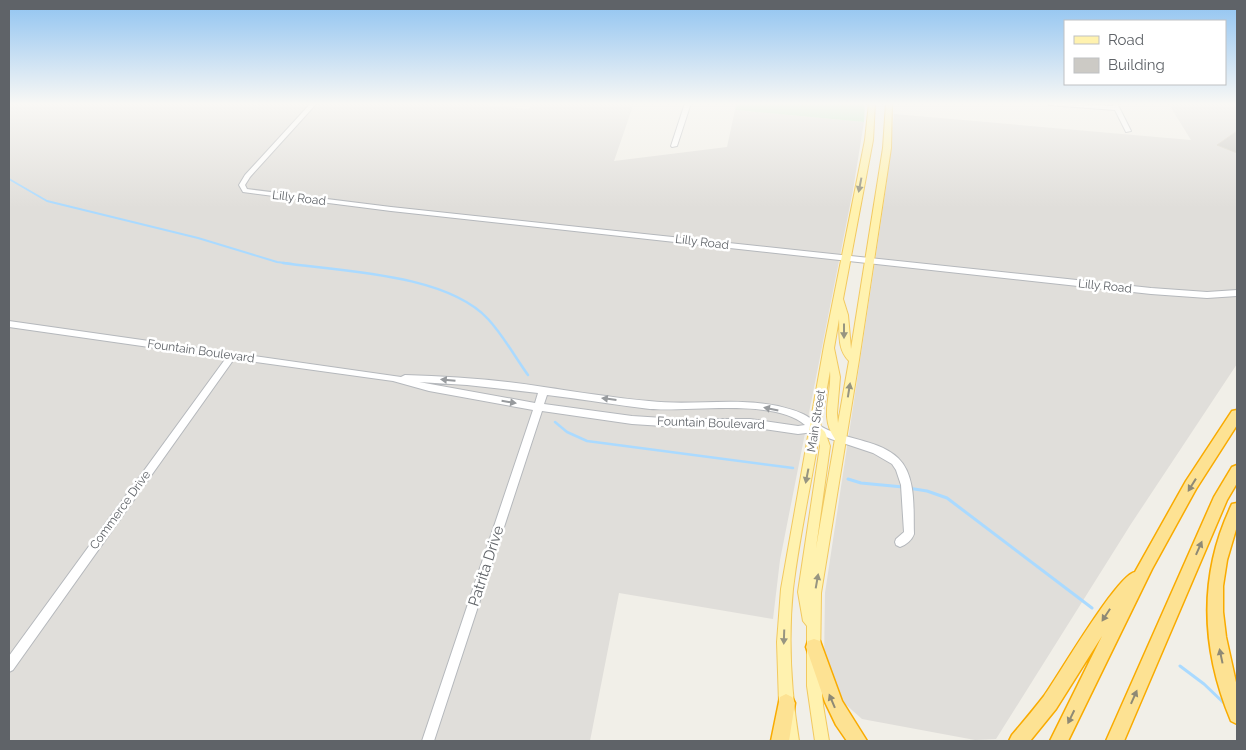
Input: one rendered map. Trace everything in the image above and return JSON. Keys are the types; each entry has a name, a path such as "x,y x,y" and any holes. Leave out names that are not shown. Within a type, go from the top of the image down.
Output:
{"highway":[{"path":"1059,741 1147,564 1191,485 1237,415"},
{"path":"1115,741 1221,497 1237,471"},
{"path":"1235,709 1219,650 1214,599 1216,572 1223,543 1237,509"},
{"path":"1018,741 1030,728 1076,663 1116,600 1147,564"},
{"path":"813,638 830,700 839,716 858,741"},
{"path":"780,741 786,703"}],"main road":[{"name":"Main Street","path":"792,741 786,703 784,642 787,589 829,346 868,138"},
{"path":"822,741 815,695 813,638 815,593 854,360 888,138"},
{"path":"866,154 885,157"},
{"path":"838,298 844,316 844,348 847,354 854,360"},
{"path":"829,346 834,367 835,385 831,422 841,438"},
{"path":"813,638 804,592 824,446 821,435 815,428"}],"street":[{"path":"244,189 242,185 247,176 282,138"},
{"path":"674,146 677,138"},
{"name":"Lilly Road","path":"244,189 248,192 288,197 1161,292"},
{"path":"1161,292 1207,295 1237,293"},
{"name":"Fountain Boulevard","path":"9,324 393,378 429,388 539,407 651,422 750,423 798,430 815,428"},
{"name":"Commerce Drive","path":"9,666 232,355"},
{"name":"Fountain Boulevard","path":"393,378 432,378 668,406 726,405 763,407 799,415 815,428"},
{"name":"Patrita Drive","path":"428,741 544,390"},
{"path":"815,428 885,455 900,468 907,496 909,534 900,542"}],"shaded area":[{"path":"9,138 622,138 614,161 727,147 729,138 861,138 853,190 780,560 773,619 619,593 590,741 9,741"},
{"path":"891,138 1168,138 1191,140 1190,138 1237,138 1237,364 1131,524 996,739 975,740 862,719 835,695 824,661 825,593 886,188"}],"building":[{"path":"1227,138 1237,138 1237,153 1217,145"}],"waterway":[{"path":"9,179 47,201 198,238 277,262 293,264"},
{"path":"283,263 392,277 447,292 470,304 488,319 528,375"},
{"path":"555,422 567,432 587,441 793,468"},
{"path":"848,479 861,483 903,487"},
{"path":"908,488 927,491 947,498 1092,608"},
{"path":"1180,666 1204,684 1226,705"}]}
